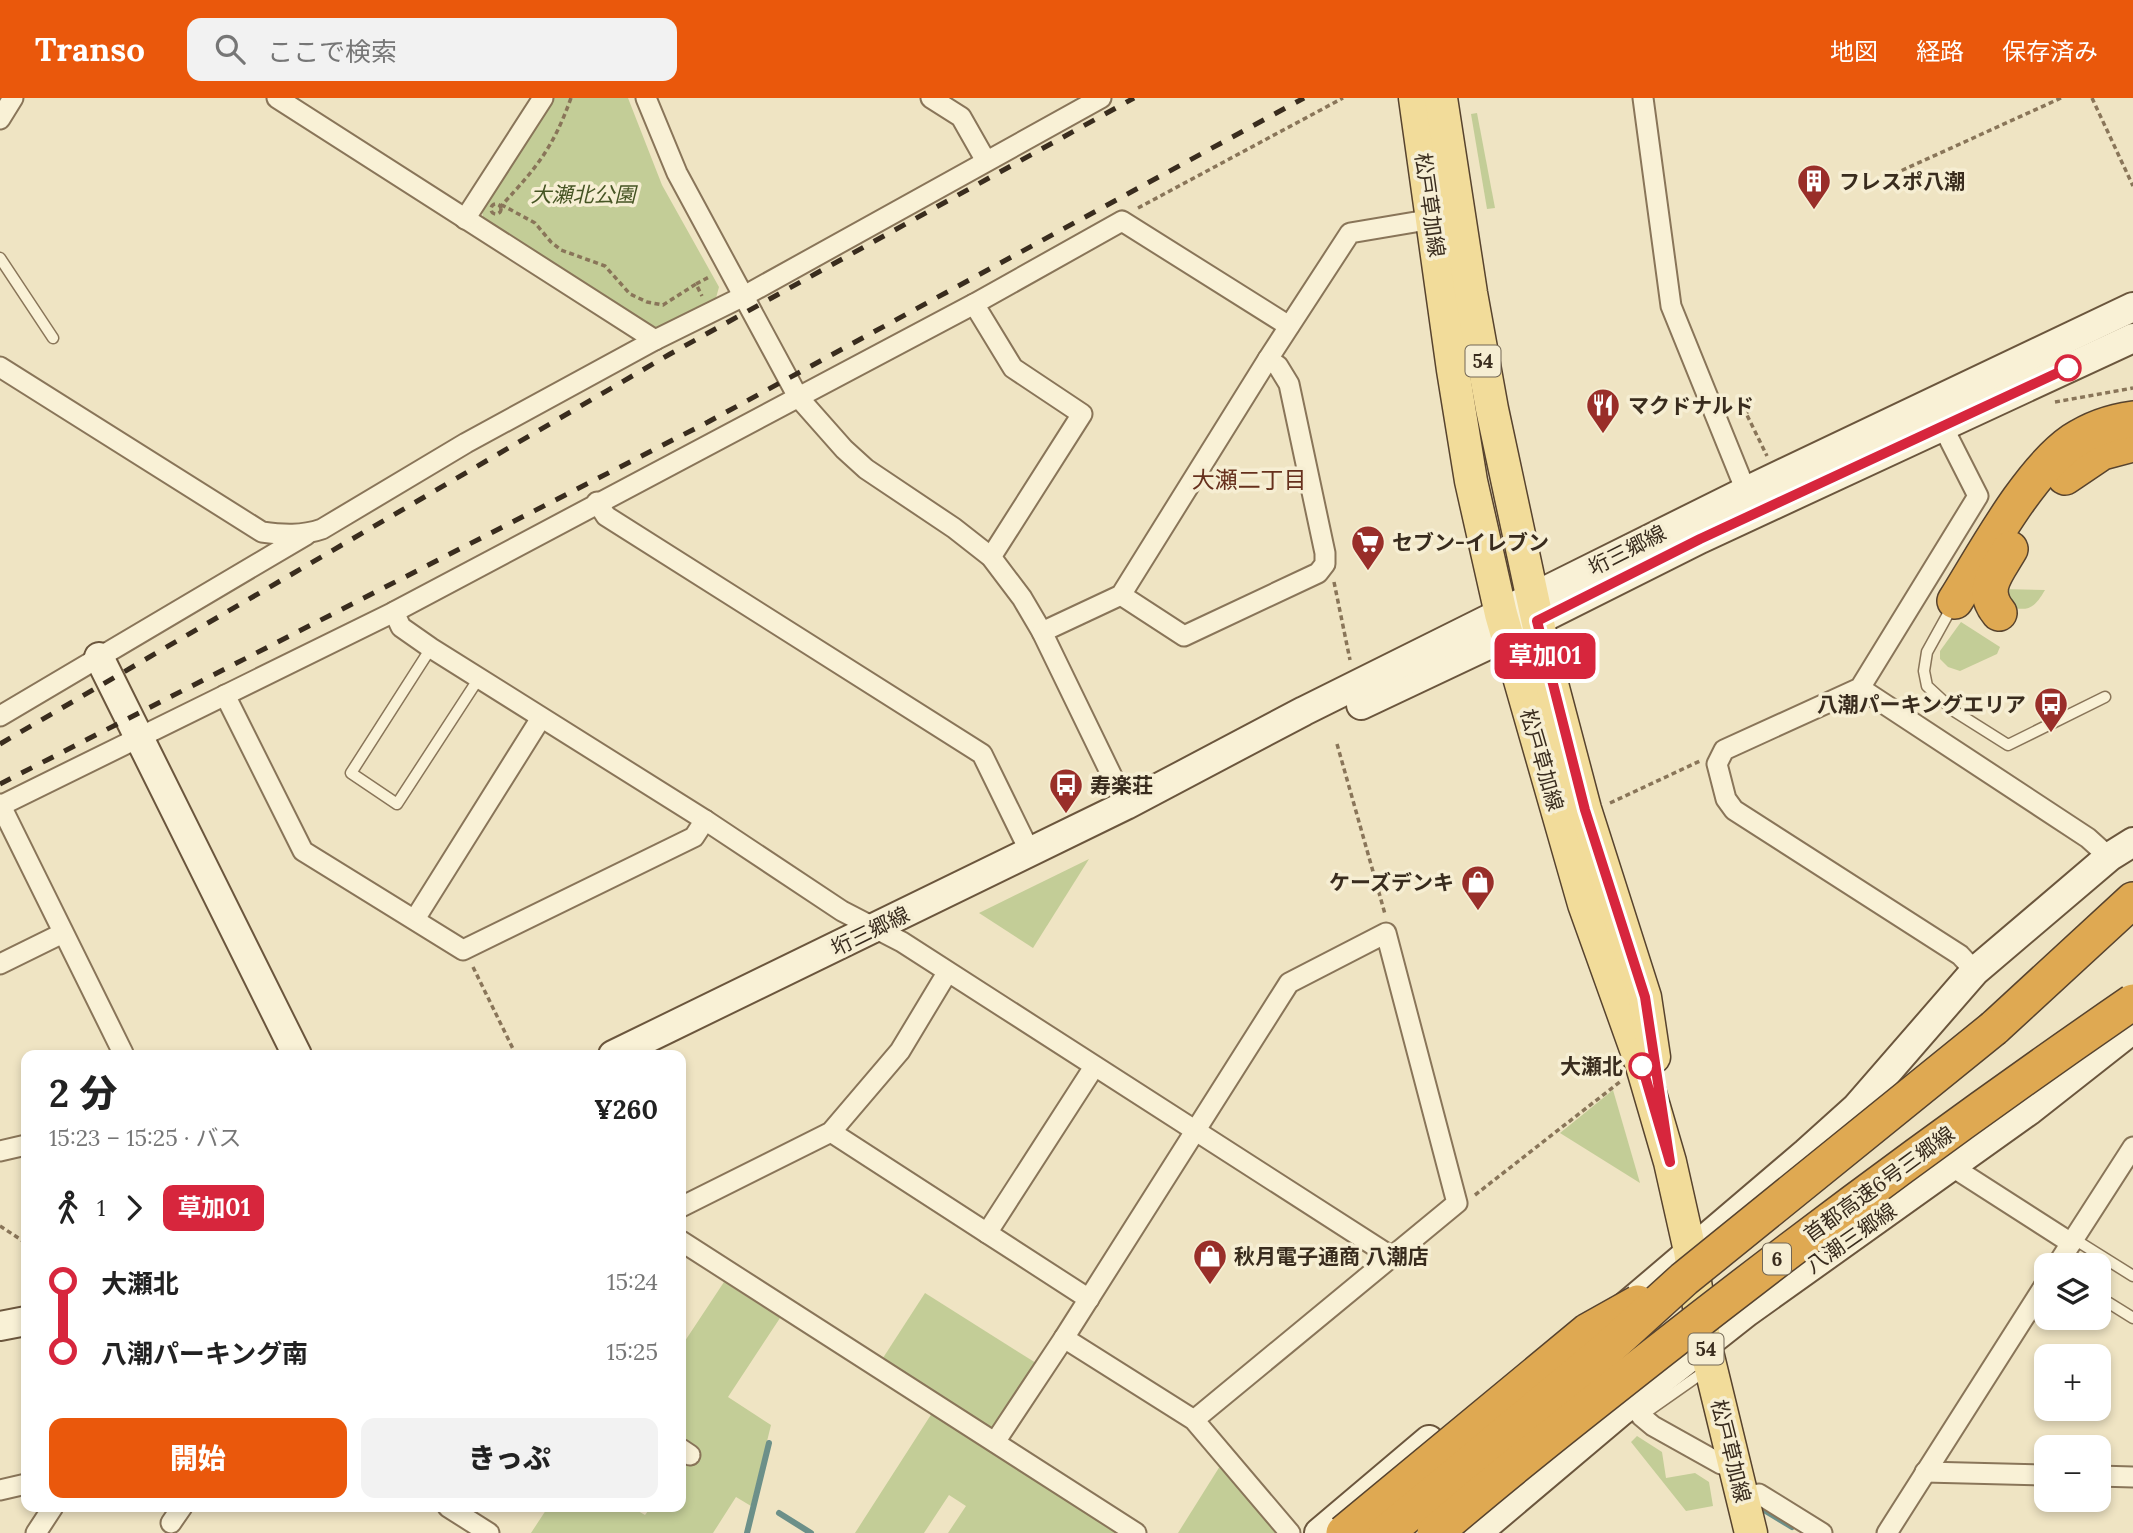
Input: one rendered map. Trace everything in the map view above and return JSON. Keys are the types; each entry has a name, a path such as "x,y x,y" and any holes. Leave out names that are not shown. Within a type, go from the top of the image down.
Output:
{"highway":[{"path":"1955,601 2028,487 2052,460 2073,441 2095,429 2133,419"},
{"path":"1999,613 1989,595 1991,583 2018,536 2048,495 2082,464 2102,452 2133,444"},
{"name":"首都高速6号三郷線","path":"1994,1028 2133,900"},
{"name":"首都高速6号三郷線","path":"1387,1533 1607,1349 1687,1265 1994,1028 2133,933"},
{"name":"首都高速6号三郷線","path":"1435,1533 1499,1478 1799,1242 2133,1002"},
{"path":"1463,1533 1569,1443 2133,1015"},
{"path":"1343,1533 1588,1331 1687,1265"}],"main road":[{"name":"松戸草加線","path":"1415,98 1471,481 1504,625 1584,904 1642,1066 1670,1162"},
{"name":"松戸草加線","path":"1441,98 1485,370 1534,610 1585,810 1645,997 1687,1265 1751,1533"}],"street":[{"path":"0,119 13,98"},
{"path":"277,98 655,340"},
{"path":"466,219 543,98"},
{"path":"646,98 677,173 798,397 844,449 866,469 954,528 991,557 1022,598 1042,632 1126,805"},
{"path":"931,98 961,117 986,161"},
{"path":"0,716 466,443 655,340 744,296 1101,98"},
{"path":"1643,98 1671,306 1746,491"},
{"path":"1042,632 1121,596 1268,359 1350,233 1433,219"},
{"path":"122,1050 0,806 394,612 974,304 1122,221 1289,326"},
{"path":"974,304 1013,368 1082,414 991,557"},
{"name":"垳三郷線","path":"624,1050 1126,805 1304,711 1504,625 1746,491 2133,307"},
{"name":"垳三郷線","path":"1534,610 1700,539 2133,338"},
{"path":"1121,596 1184,636 1318,573 1325,564 1325,553 1289,384 1278,366 1268,359"},
{"path":"0,367 262,532 309,534"},
{"path":"1943,427 1978,496 1860,688 1724,750 1717,764 1726,799 1734,810 1960,955 1975,971"},
{"path":"597,502 606,516 982,754 1030,852"},
{"path":"394,612 401,627 432,648 842,911 878,928 1392,1257"},
{"path":"99,657 295,1050"},
{"path":"1860,688 2088,838 2109,857"},
{"path":"225,695 303,851 464,949 694,837 705,821"},
{"path":"415,919 541,718"},
{"path":"1365,1533 1569,1355 1687,1265 1856,1108 1975,971 2109,857 2133,842"},
{"path":"0,964 64,933"},
{"path":"995,1442 1289,983 1386,933 1457,1203 1194,1420"},
{"path":"686,1204 831,1132 900,1051 947,973"},
{"name":"八潮三郷線","path":"1477,1533 1619,1413 1708,1355 2133,1030"},
{"path":"987,1233 1094,1066"},
{"path":"831,1132 1089,1299"},
{"path":"0,1152 21,1146"},
{"path":"2065,1253 2132,1152"},
{"path":"1951,1167 2073,1241"},
{"path":"686,1244 1136,1533"},
{"path":"1887,1533 2034,1302"},
{"path":"0,1326 21,1322"},
{"path":"1064,1338 1194,1420 1290,1533"},
{"path":"1319,1533 1530,1358 1544,1351 1569,1355"},
{"path":"1641,1416 1653,1426 1721,1464 1735,1461"},
{"path":"1925,1472 2034,1475"},
{"path":"2111,1476 2133,1476"},
{"path":"0,1490 21,1485"},
{"path":"1743,1498 1759,1494 1822,1533"},
{"path":"36,1533 50,1512"},
{"path":"456,1512 489,1533"}],"lane":[{"path":"0,258 52,338"},
{"path":"1955,601 1927,652 1924,671 1927,686 1954,711 2008,745 2105,697"},
{"path":"432,648 351,773 397,804 479,678"},
{"path":"2073,1241 2133,1276"},
{"path":"2111,1304 2133,1318"},
{"path":"1641,1416 1708,1355"}],"path":[{"path":"571,98 556,137 547,152 501,206 535,223 561,250 605,266 630,294 647,302 663,305 716,274"},
{"path":"1122,221 1133,211 1343,98"},
{"path":"1894,174 2061,98"},
{"path":"2092,98 2133,186"},
{"path":"696,285 704,300"},
{"path":"2046,404 2133,388"},
{"path":"1751,410 1746,413 1768,457"},
{"path":"1325,564 1334,578 1351,666"},
{"path":"1337,744 1387,921 1386,933"},
{"path":"1610,803 1724,750"},
{"path":"464,949 514,1050"},
{"path":"1457,1203 1472,1197 1623,1079"},
{"path":"0,1226 21,1240"}],"green space":[{"name":"大瀬北公園","path":"554,98 628,98 662,185 719,287 716,298 660,328 649,326 484,221 482,212"},
{"path":"1477,113 1495,208 1487,209 1471,114"},
{"path":"2001,589 2045,590 2035,604 2022,609 2010,607"},
{"path":"1961,622 2000,647 1997,654 1960,671 1948,667 1940,659 1940,651"},
{"path":"1089,859 1033,948 979,913"},
{"path":"1613,1090 1640,1183 1560,1133"},
{"path":"724,1282 780,1318 728,1397 771,1425 751,1506 736,1497 713,1533 531,1533 545,1512 640,1512 645,1515 647,1512 686,1512 686,1464 697,1449 686,1441 686,1339"},
{"path":"925,1293 1036,1363 992,1431 881,1361"},
{"path":"934,1410 1125,1533 948,1533 966,1506 949,1495 924,1533 855,1533"},
{"path":"1637,1436 1662,1452 1666,1478 1695,1473 1709,1482 1713,1506 1686,1511 1631,1442"},
{"path":"1220,1466 1279,1533 1178,1533"}],"waterway":[{"path":"747,1533 769,1443"},
{"path":"1764,1510 1792,1527"},
{"path":"779,1513 811,1533"}],"railway":[{"path":"0,744 670,354 1134,98"},
{"path":"0,784 708,422 1304,98"}],"bus line":[{"name":"草加01","path":"1642,1066 1670,1162 1645,997 1585,810 1537,621 1700,539 2068,368"}],"place":[{"name":"フレスポ八潮","path":"1814,211"},
{"name":"マクドナルド","path":"1603,435"},
{"name":"セブン-イレブン","path":"1368,572"},
{"name":"八潮パーキングエリア","path":"2051,734"},
{"name":"寿楽荘","path":"1066,815"},
{"name":"ケーズデンキ","path":"1478,912"},
{"name":"大瀬北","path":"1642,1066"},
{"name":"秋月電子通商 八潮店","path":"1210,1286"}],"district":[{"name":"大瀬二丁目","path":"1249,479"}]}
